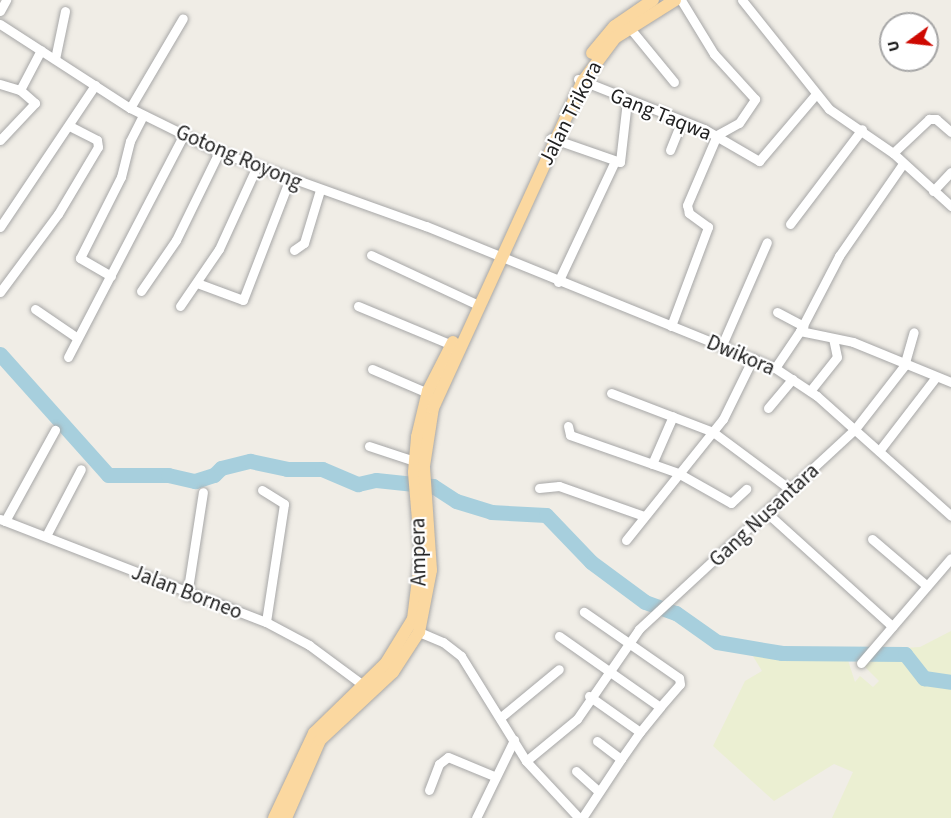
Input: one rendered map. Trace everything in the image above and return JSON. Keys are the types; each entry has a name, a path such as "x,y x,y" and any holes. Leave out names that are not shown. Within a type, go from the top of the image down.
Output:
{"main road":[{"name":"Jalan Trikora","path":"497,256 580,80 605,36 653,0"},
{"name":"Jalan Trikora","path":"580,80 603,50 629,27 675,0"},
{"name":"Ampera","path":"417,468 433,408 497,256"},
{"name":"Ampera","path":"274,818 314,733 418,632 431,570 417,468 428,393 475,304"},
{"name":"Ampera","path":"286,818 321,740 393,672 405,646 421,580 421,499"}],"street":[{"path":"0,11 6,0"},
{"path":"670,326 708,227 687,211 687,205 717,135 739,123 755,99 714,54 681,0"},
{"path":"742,0 829,109 862,129 893,153 903,165 951,206"},
{"path":"55,59 65,11"},
{"path":"130,108 183,18"},
{"name":"Gotong Royong","path":"0,24 130,108 183,136 289,181 320,190 497,256"},
{"path":"629,27 674,82"},
{"path":"20,90 41,50"},
{"name":"Gang Taqwa","path":"580,80 627,101 717,135 747,156 763,159 816,94"},
{"path":"0,84 20,90 35,104 0,140"},
{"path":"0,227 70,126 95,85"},
{"path":"558,282 614,163 621,160 627,101"},
{"path":"111,276 80,258 121,177 130,141 143,115"},
{"path":"893,153 929,119 936,118 951,132"},
{"path":"670,150 682,121"},
{"path":"0,292 58,214 96,149 97,140 70,126"},
{"path":"790,224 862,129"},
{"path":"68,357 76,337 111,276 141,208 183,136"},
{"path":"553,139 614,163"},
{"path":"141,291 176,240 219,152"},
{"path":"775,368 802,329 839,256 903,165"},
{"path":"180,306 197,283 232,223 256,168"},
{"path":"933,191 951,172"},
{"path":"197,283 243,300 289,181"},
{"path":"294,250 304,243 320,190"},
{"path":"722,345 766,242"},
{"path":"371,255 475,304"},
{"name":"Dwikora","path":"497,256 775,368 810,391 951,516"},
{"path":"358,306 452,345"},
{"path":"34,309 76,337"},
{"path":"777,312 802,329 853,342 904,366 951,382"},
{"path":"904,366 914,332"},
{"path":"810,391 837,357 833,338"},
{"path":"626,540 713,432 753,358"},
{"name":"Gang Nusantara","path":"526,761 577,719 589,696 629,642 855,429 904,366"},
{"path":"372,369 428,393"},
{"path":"879,451 936,377"},
{"path":"768,408 792,379"},
{"path":"611,393 713,432 791,490"},
{"path":"652,464 673,416"},
{"path":"568,426 570,435 678,473 731,503 746,489"},
{"path":"3,520 56,430"},
{"path":"369,446 417,468"},
{"path":"47,534 81,469"},
{"path":"539,488 559,486 644,516"},
{"path":"262,490 284,504 266,622"},
{"path":"187,595 203,492"},
{"path":"767,513 892,626"},
{"name":"Jalan Borneo","path":"3,520 47,534 187,595 266,622 309,645 363,685"},
{"path":"872,538 927,586"},
{"path":"861,663 951,558"},
{"path":"418,632 454,649 501,717 526,761 580,818 640,732 680,681 629,642 584,612"},
{"path":"559,636 660,707"},
{"path":"501,717 559,669"},
{"path":"589,696 640,732"},
{"path":"476,818 494,776 514,740"},
{"path":"597,741 621,759"},
{"path":"429,790 439,764 448,757 494,776"},
{"path":"576,771 598,791"}],"green space":[{"path":"951,631 951,818 832,818 853,772 834,764 774,801 713,746 745,681 762,671 748,648 846,654 855,682 860,676 873,687 879,681 863,665 873,650 920,647"}],"waterway":[{"path":"0,354 108,475 168,475 195,481 214,475 221,468 250,461 287,469 322,469 358,484 376,480 433,486 456,501 491,512 546,515 591,562 645,602 676,613 717,642 782,653 905,654 924,678 951,682"}]}
